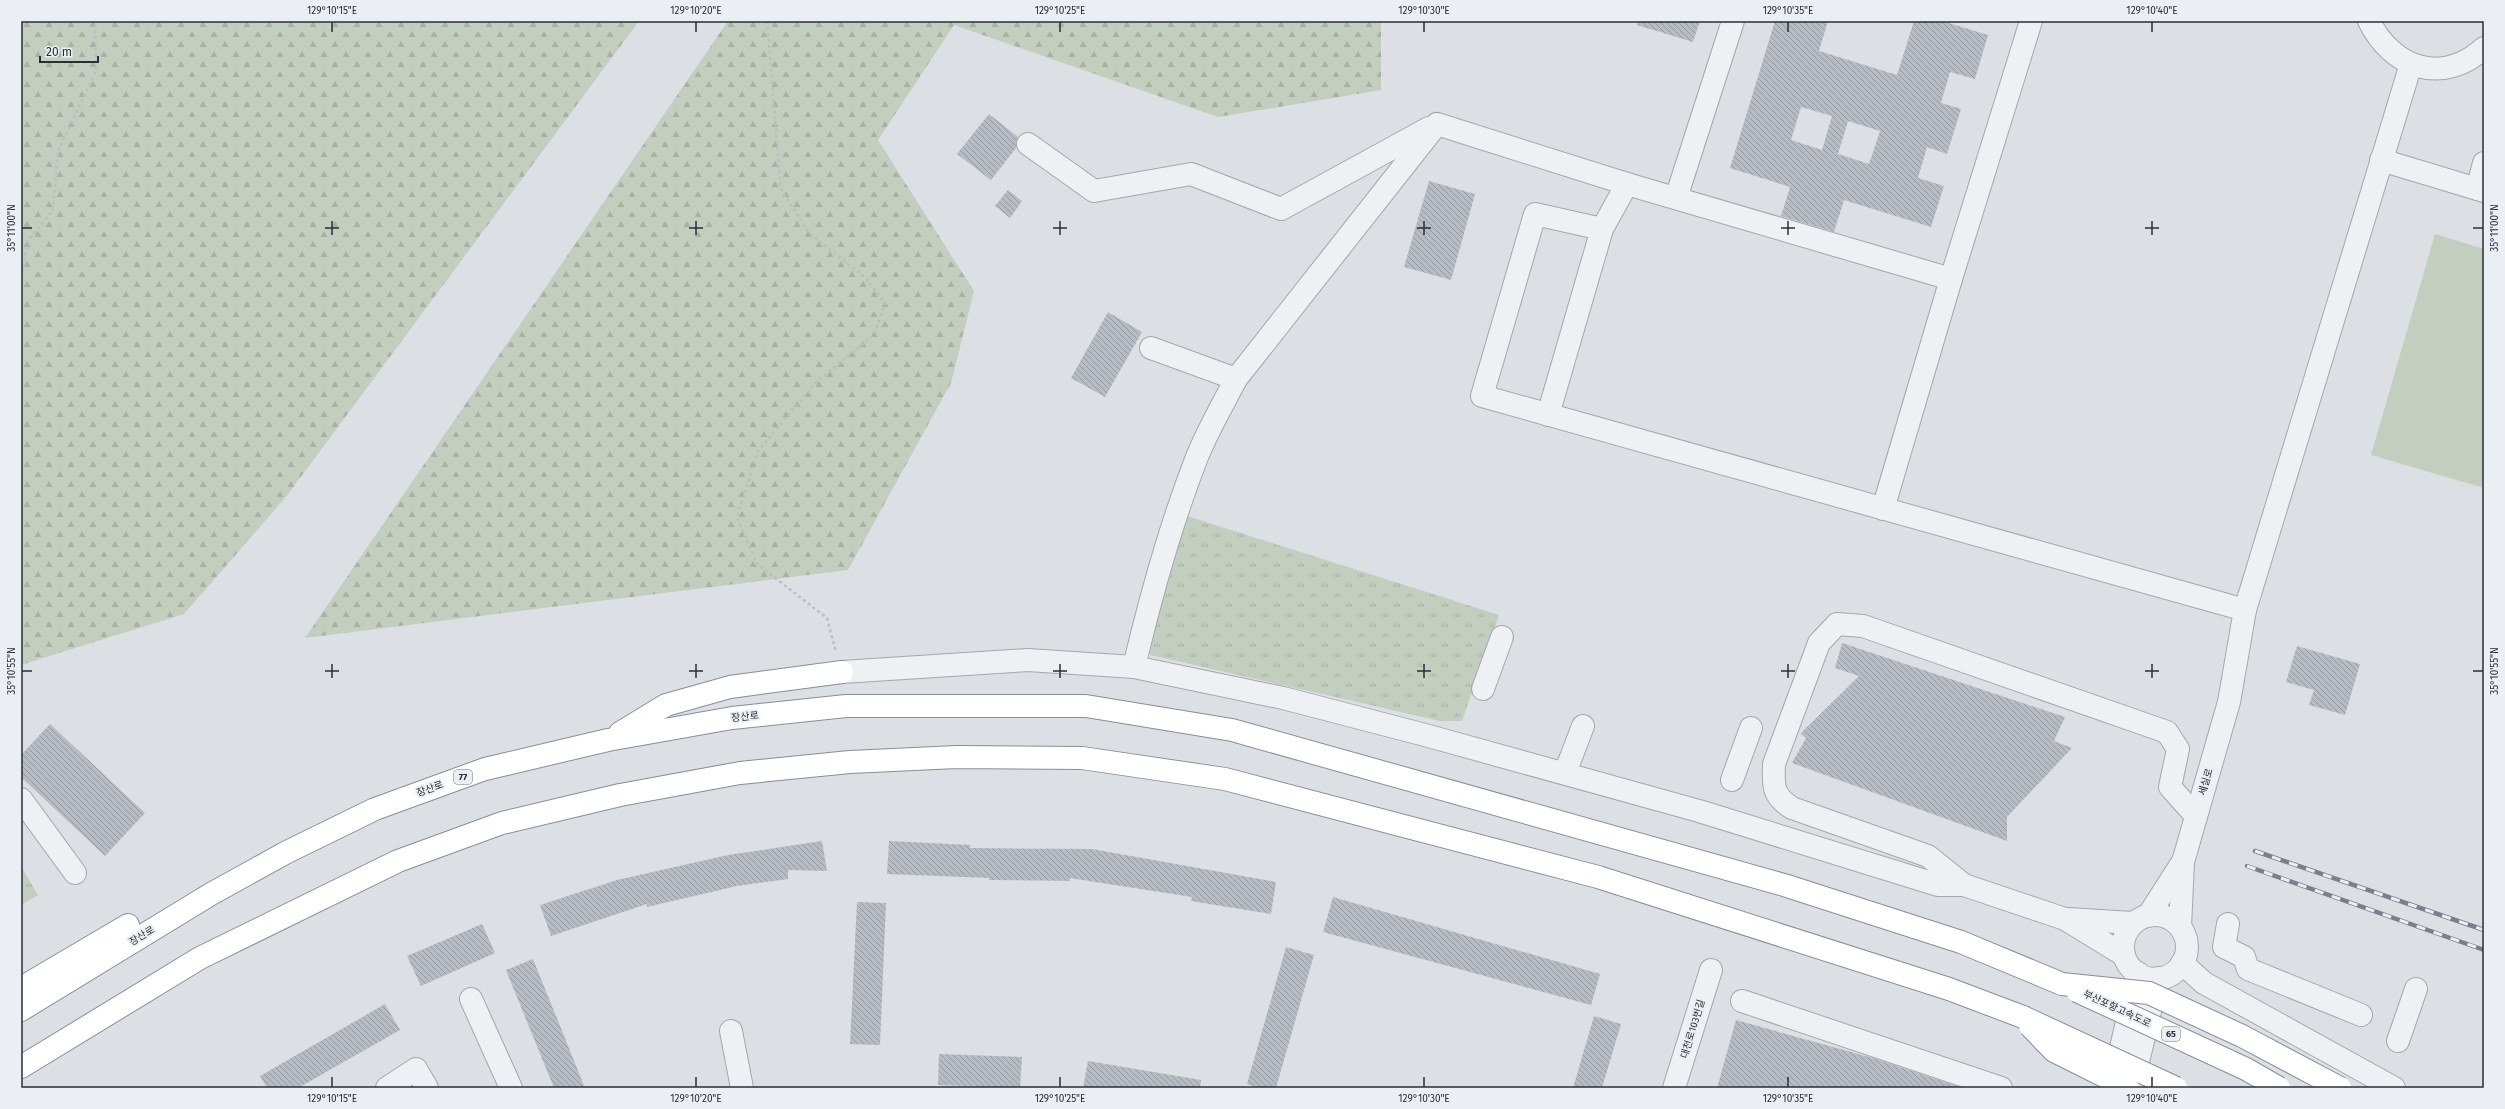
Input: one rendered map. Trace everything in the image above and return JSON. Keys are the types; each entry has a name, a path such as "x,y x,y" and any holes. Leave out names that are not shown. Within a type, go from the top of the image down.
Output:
{"highway":[{"path":"608,740 666,705 730,687 842,672"},
{"name":"장산로","path":"21,1010 211,894 287,852 376,809 485,769 608,740 739,717 846,706 1086,706 1232,730 1784,885 1961,942 2062,984"},
{"path":"21,1067 200,958 398,861 502,823 620,795 740,773 850,762 957,757 1082,758 1225,779 1598,877 1949,989 2022,1017 2176,1088"},
{"path":"21,988 128,924"},
{"path":"2062,984 2149,993 2242,1036 2340,1088"},
{"name":"부산포항고속도로","path":"2062,984 2246,1069 2279,1088"},
{"path":"2022,1017 2054,1051 2130,1088"}],"street":[{"path":"1676,198 1733,21"},
{"path":"1883,509 1951,279 2031,21"},
{"path":"2369,21 2383,44 2393,54 2410,64 2432,68 2454,66 2474,58 2484,48"},
{"name":"세실로","path":"2182,963 2187,945 2180,927 2183,862 2229,702 2245,610 2410,64"},
{"path":"1134,666 1152,588 1173,523 1198,456 1236,378 1437,124"},
{"path":"1028,144 1094,191 1191,174 1282,209 1437,124 1628,184 1951,279"},
{"path":"2381,160 2481,190 2484,163"},
{"path":"1548,415 1602,229 1628,184"},
{"path":"1602,229 1535,214 1482,396 2245,610"},
{"path":"1151,348 1236,378"},
{"path":"1964,885 1928,856 1792,808 1780,800 1773,784 1774,764 1819,643 1837,624 1863,626 2167,732 2178,749 2170,787 2196,816"},
{"path":"1483,690 1502,638"},
{"path":"842,672 1028,660 1134,666 1283,698 1714,816 1938,885 1964,885 2065,919 2124,956 2148,976 2167,976 2182,963 2204,983 2394,1088"},
{"path":"1565,774 1583,726"},
{"path":"1732,780 1751,728"},
{"path":"21,799 75,873"},
{"name":"세실로","path":"2124,956 2124,938 2183,862"},
{"path":"2065,919 2140,919 2165,916 2180,927"},
{"path":"2228,924 2224,946 2244,957 2248,969 2362,1015"},
{"name":"대천로103번길","path":"1674,1088 1711,970"},
{"path":"2112,1088 2148,976"},
{"path":"2130,1088 2148,976"},
{"path":"2398,1041 2416,989"},
{"path":"471,999 511,1088"},
{"path":"1742,1001 2001,1088"},
{"path":"732,1030 742,1088"},
{"path":"387,1088 416,1069 427,1088"}],"path":[{"path":"21,279 28,241 53,210 58,151 96,71 95,21"},
{"path":"767,21 781,189 809,233 866,278 885,303 874,335 816,382 758,451 737,517 757,564 827,618 842,672"}],"green space":[{"path":"21,21 639,21 286,497 184,614 21,665"},
{"path":"728,21 1381,21 1381,90 1218,117 954,25 878,140 974,291 951,383 848,570 305,638"},
{"path":"2435,234 2484,249 2484,488 2371,455"},
{"path":"1184,515 1499,615 1462,721 1440,721 1150,655 1161,584"},
{"path":"21,866 38,895 21,905"}],"building":[{"path":"1638,21 1700,21 1693,42 1637,25"},
{"path":"1775,21 1828,21 1819,51 1897,75 1914,21 1942,21 1988,35 1975,79 1950,72 1941,103 1961,109 1947,154 1927,147 1918,178 1944,186 1931,227 1844,200 1834,232 1781,216 1790,187 1730,168","holes":["1801,107 1832,116 1822,150 1791,140","1848,121 1880,131 1869,164 1838,154"]},
{"path":"989,114 1018,137 1016,148 991,180 957,154"},
{"path":"1429,181 1475,194 1451,280 1404,267"},
{"path":"1008,190 1022,201 1010,218 995,206"},
{"path":"1108,312 1142,332 1105,397 1071,378"},
{"path":"1842,643 2065,717 2054,741 2072,748 2007,817 2007,841 1792,763 1806,738 1801,733 1859,676 1835,668"},
{"path":"2297,646 2360,664 2345,715 2309,705 2314,690 2286,682"},
{"path":"50,724 145,813 105,856 21,777 21,755"},
{"path":"822,841 827,871 788,870 788,879 737,886 647,907 647,904 551,936 540,905 617,880 728,855"},
{"path":"889,841 970,845 970,848 1092,849 1276,882 1271,914 1191,901 1192,897 1070,878 1070,881 989,880 989,878 887,874"},
{"path":"1333,897 1600,974 1591,1005 1323,932"},
{"path":"857,902 886,903 880,1045 850,1044"},
{"path":"482,924 495,953 421,986 407,956"},
{"path":"1286,947 1314,955 1276,1088 1260,1088 1247,1084"},
{"path":"533,959 585,1088 554,1088 506,970"},
{"path":"385,1004 400,1030 298,1088 267,1088 260,1076"},
{"path":"1594,1016 1621,1024 1602,1088 1573,1088"},
{"path":"1736,1020 1876,1059 1962,1088 1717,1088"},
{"path":"939,1054 1022,1057 1020,1088 938,1085"},
{"path":"1088,1061 1201,1080 1200,1088 1083,1088"}],"railway":[{"path":"2255,851 2484,930"},
{"path":"2247,866 2484,950"}]}
